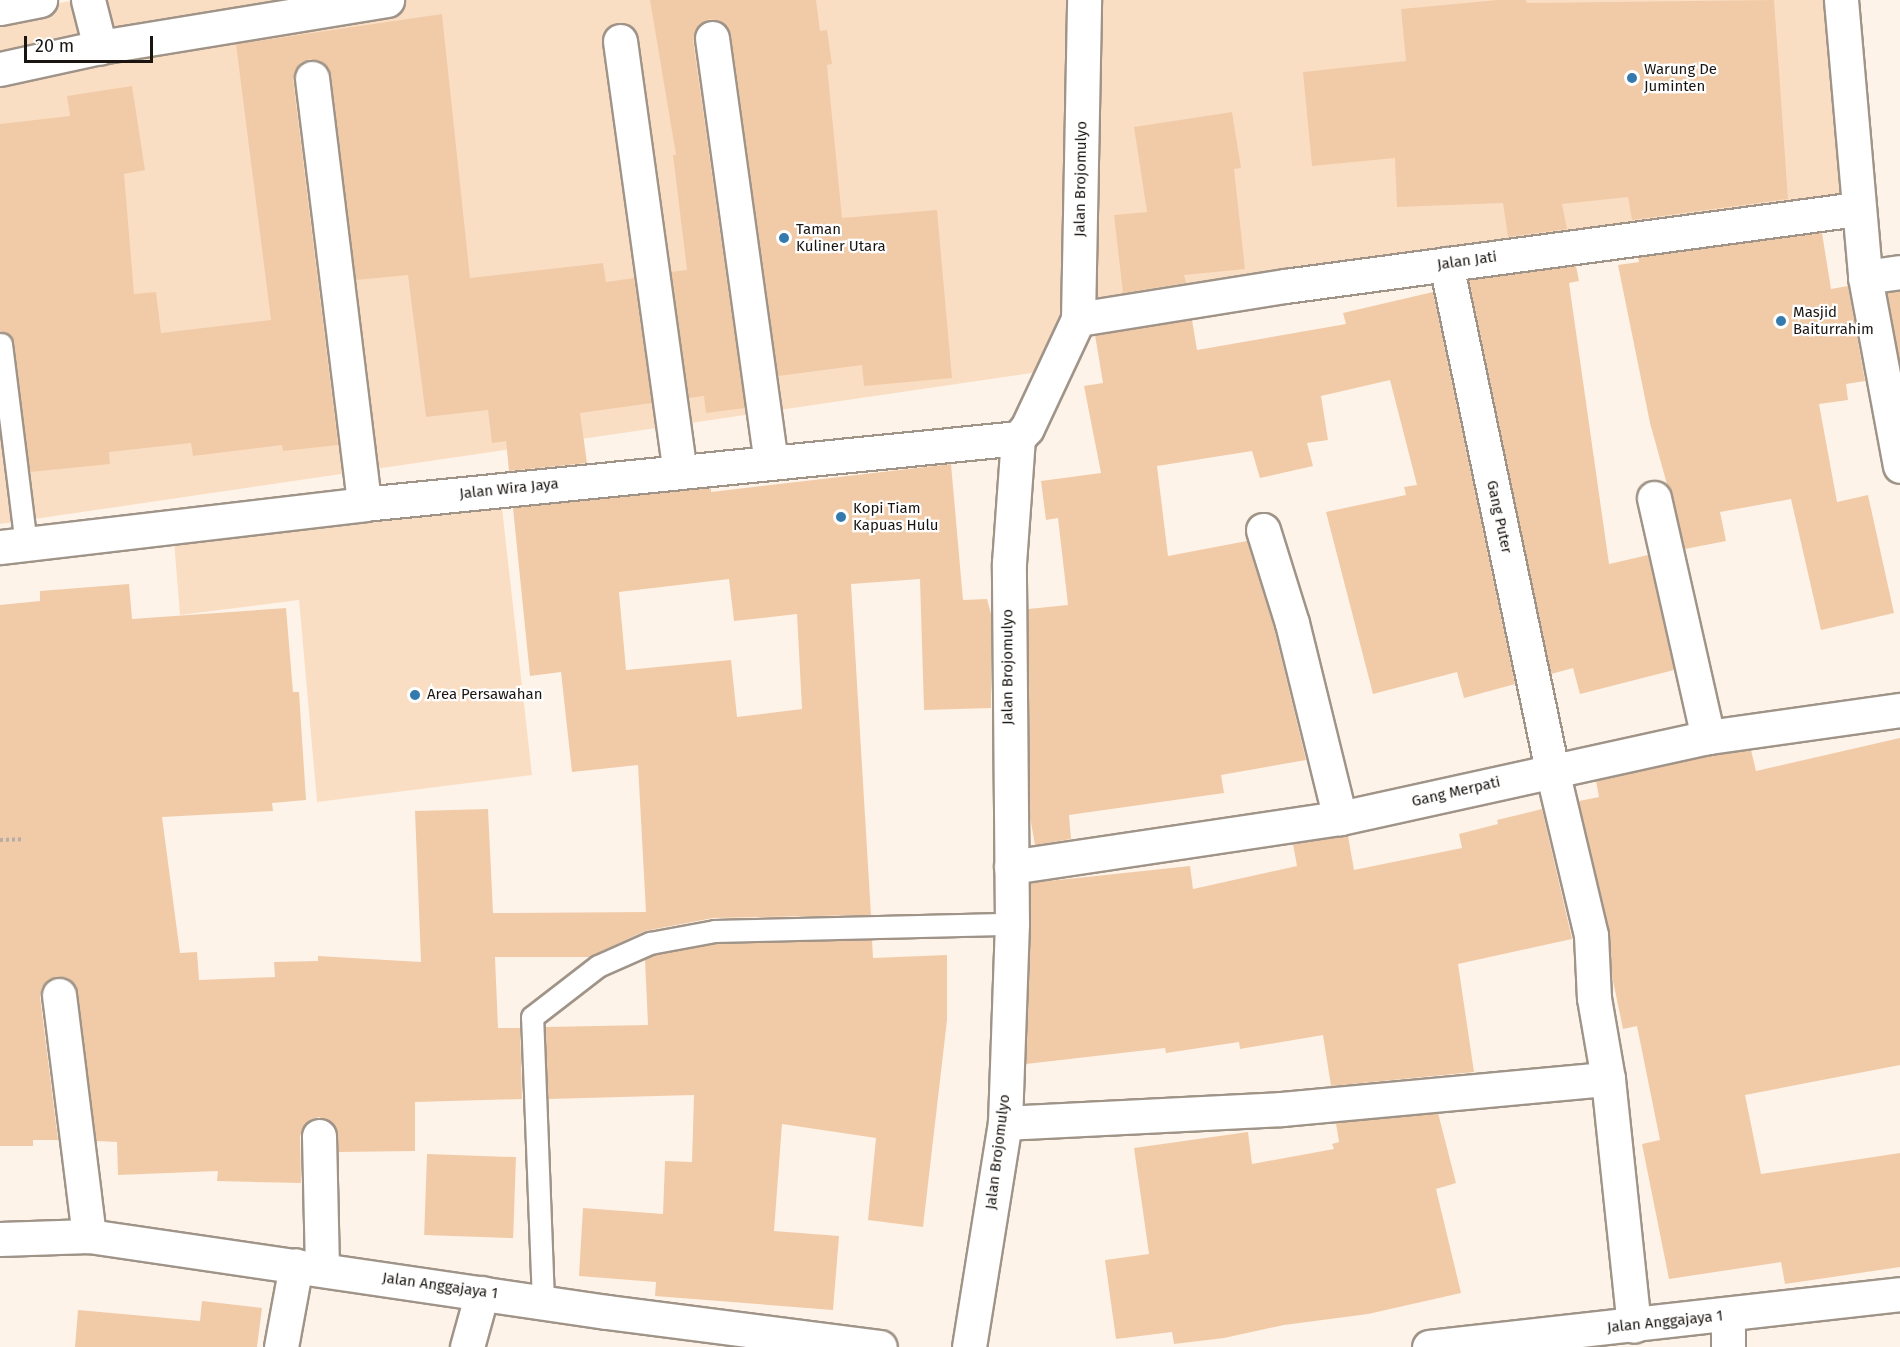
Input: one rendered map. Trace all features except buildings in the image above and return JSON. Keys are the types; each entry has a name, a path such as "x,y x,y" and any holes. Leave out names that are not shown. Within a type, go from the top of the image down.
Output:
{"street":[{"path":"0,8 40,0"},
{"path":"88,0 100,47"},
{"path":"0,69 306,5 387,0"},
{"name":"Jalan Brojomulyo","path":"969,1347 1005,1123 1012,924 1009,563 1018,438 1027,428 1078,319 1084,0"},
{"path":"1841,0 1857,209 1865,277 1900,466"},
{"path":"712,38 771,462"},
{"path":"620,40 680,472"},
{"path":"312,78 364,504"},
{"name":"Jalan Jati","path":"1078,319 1446,264 1857,209"},
{"name":"Gang Puter","path":"1446,264 1552,770 1591,935 1594,998 1608,1078 1634,1326"},
{"path":"1865,277 1900,272"},
{"name":"Jalan Wira Jaya","path":"13,546 364,504 1018,438"},
{"path":"1654,498 1708,737"},
{"path":"1263,530 1292,623 1340,818"},
{"name":"Gang Merpati","path":"1011,867 1340,818 1708,737 1900,710"},
{"path":"59,995 89,1236"},
{"path":"1005,1123 1282,1109 1608,1078"},
{"path":"281,1347 309,1267 319,1136"},
{"name":"Jalan Anggajaya 1","path":"0,1239 89,1236 832,1344 880,1347"},
{"path":"467,1347 482,1293"},
{"name":"Jalan Anggajaya 1","path":"1446,1346 1634,1326 1728,1331 1900,1294"}],"lane":[{"path":"1,344 13,546"},
{"path":"543,1301 532,1017 598,966 650,943 715,931 1012,924"}],"path":[{"path":"0,840 24,839"}],"shaded area":[{"name":"Taman Kuliner Utara","path":"75,0 1831,0 1850,194 1078,315 1059,369 0,524 0,15"},
{"name":"Area Persawahan","path":"500,490 532,775 317,802 299,600 180,615 173,528"}],"place":[{"name":"Warung De Juminten","path":"1632,78"},
{"name":"Taman Kuliner Utara","path":"784,238"},
{"name":"Masjid Baiturrahim","path":"1781,321"},
{"name":"Kopi Tiam Kapuas Hulu","path":"841,517"},
{"name":"Area Persawahan","path":"415,695"}]}
